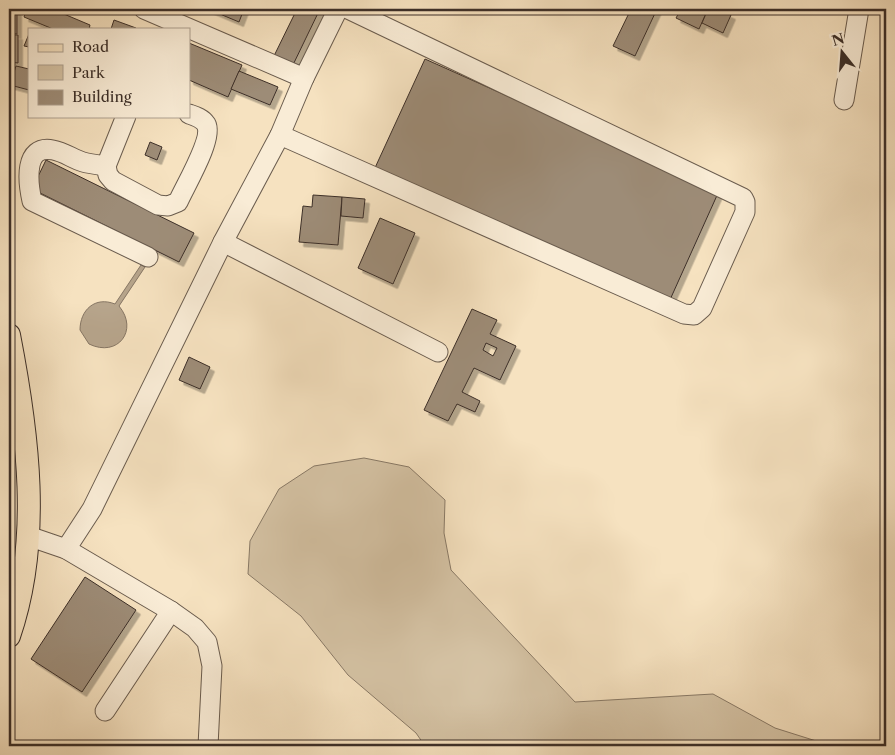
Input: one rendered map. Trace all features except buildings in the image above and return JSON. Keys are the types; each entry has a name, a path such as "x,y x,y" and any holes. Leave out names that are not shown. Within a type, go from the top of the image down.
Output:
{"main road":[{"path":"9,335 20,390 27,466 18,534 15,591 9,636"}],"street":[{"path":"144,9 166,24"},
{"path":"66,548 92,509 223,242 280,135 304,78 338,9"},
{"path":"280,135 684,314 694,315 702,308 745,212 743,198 348,9"},
{"path":"844,100 859,9"},
{"path":"190,33 304,78"},
{"path":"125,118 106,166 108,175 113,181 158,205 168,206 178,202 208,138 207,125 202,119 190,114"},
{"path":"106,166 86,163 52,150 39,152 30,162 27,180 32,201 148,258"},
{"path":"223,242 438,352"},
{"path":"18,534 66,548 171,610 195,628 207,642 212,666 208,746"},
{"path":"105,711 171,610"}],"green space":[{"path":"364,458 409,467 445,500 444,533 451,570 575,702 713,694 775,728 832,746 425,746 416,733 348,675 301,616 248,574 250,541 279,489 314,466"}],"shaded area":[{"path":"141,265 145,267 119,306 125,315 127,324 126,332 122,339 117,344 109,347 89,344 80,330 86,311 95,303 108,302 115,304"}]}
